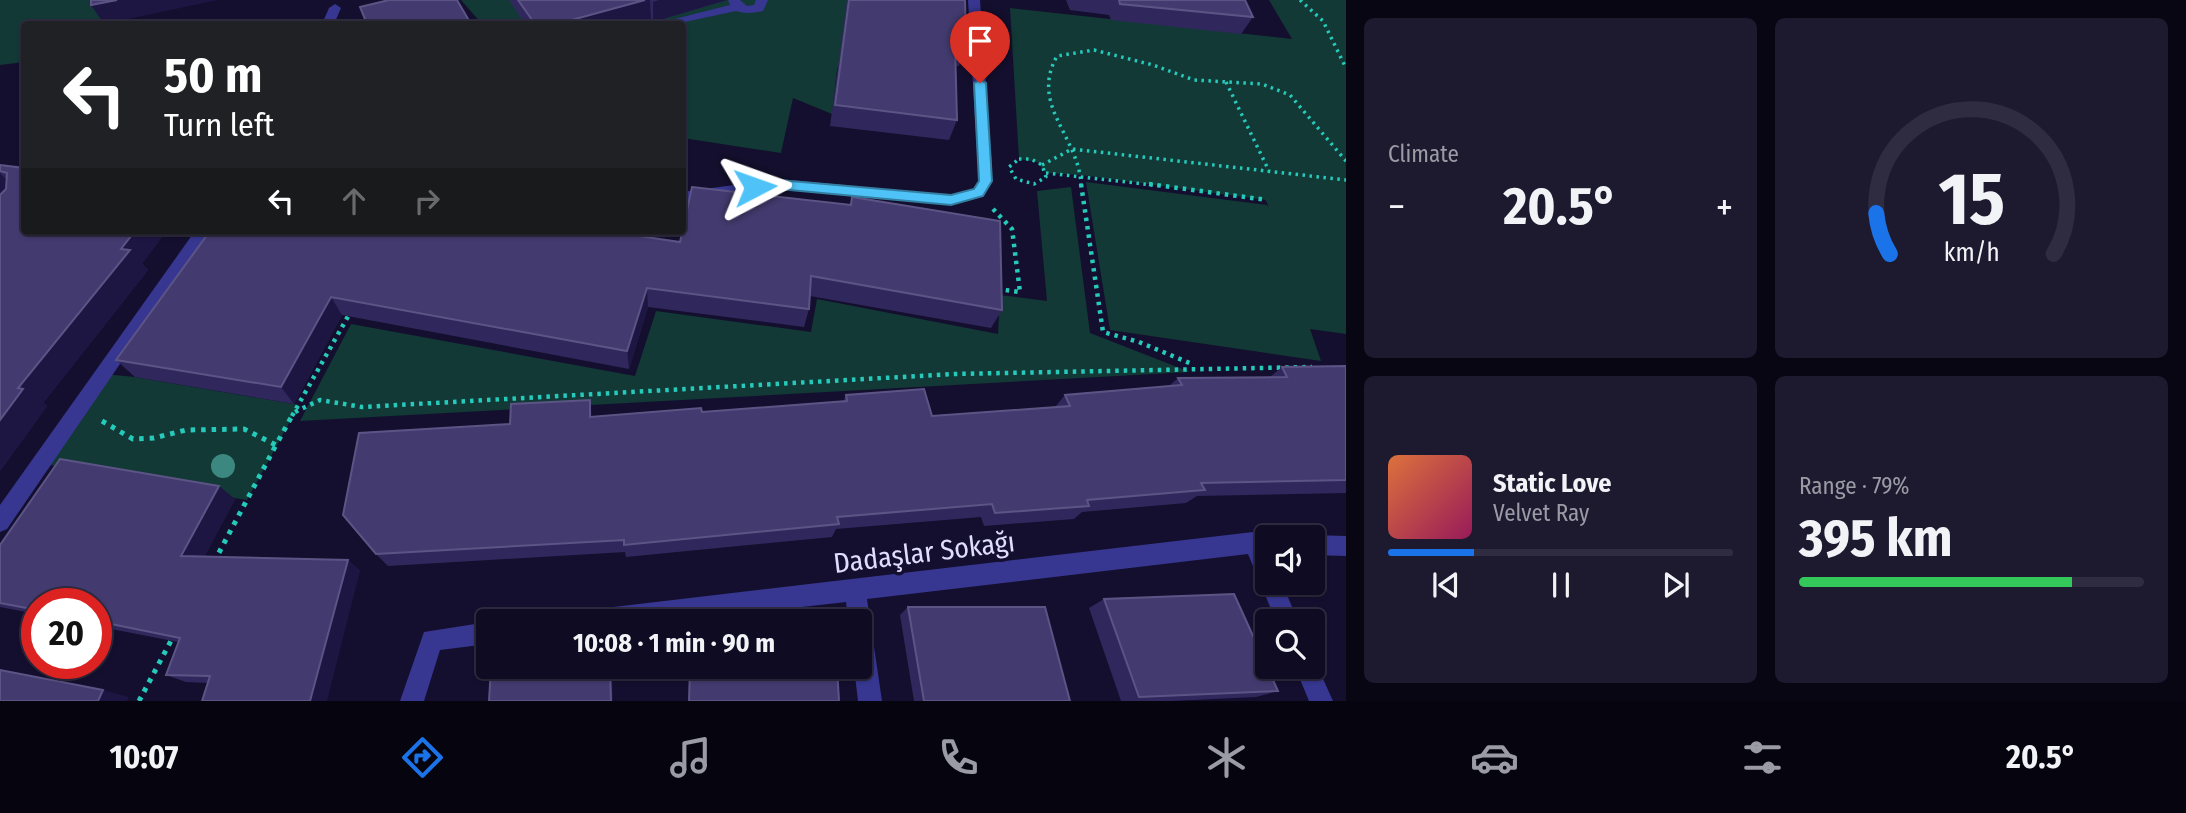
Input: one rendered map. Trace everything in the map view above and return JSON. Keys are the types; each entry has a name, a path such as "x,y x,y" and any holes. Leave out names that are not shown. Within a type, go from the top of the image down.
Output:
{"street":[{"path":"672,21 736,4 755,10 762,6 762,0"},
{"path":"686,196 779,184 951,200 978,193 985,181 985,167 974,0"},
{"path":"329,21 335,8"},
{"path":"0,522 201,235"},
{"name":"Dadaşlar Sokağı","path":"691,609 1255,543"},
{"path":"1325,545 1346,546"},
{"path":"855,590 857,609"},
{"path":"411,701 432,639 476,634"},
{"path":"867,679 870,701"},
{"path":"1312,679 1321,701"}],"path":[{"path":"1300,0 1323,21 1346,68"},
{"path":"1196,366 1139,342 1103,332 1082,201 1081,175 1072,149 1052,109 1046,74 1057,56 1094,50 1153,65 1194,80 1262,84 1290,95 1346,161"},
{"path":"1226,82 1269,172"},
{"path":"1042,165 1072,149 1346,180"},
{"path":"1019,159 1031,159 1042,165 1046,173 1043,180 1034,184 1021,181 1009,171 1011,163 1019,159"},
{"path":"1046,173 1163,186 1252,201 1267,200"},
{"path":"1163,186 1164,192"},
{"path":"978,193 1013,229 1020,292 990,288"},
{"path":"209,571 355,304"},
{"path":"295,412 320,400 362,407 626,390 1124,366 1318,367"},
{"path":"74,416 107,422 133,439 154,438 186,430 244,429 276,445"},
{"path":"139,701 177,630"}],"green space":[{"path":"0,0 100,0 102,21 21,21 21,62 0,65"},
{"path":"461,0 860,0 837,70 832,114 793,98 781,153 686,138 686,21 479,21"},
{"path":"1269,0 1346,0 1346,334 1310,329 1321,361 1110,330 1086,182 1267,205 1269,208 1266,200 1081,175 1046,173 1037,162 1019,159 1010,8 1292,39"},
{"path":"1071,187 1090,333 1190,372 300,421 351,324 635,376 656,311 811,332 817,299 998,334 1000,295 1047,301 1037,191"},
{"path":"103,374 299,405 247,500 80,473 41,462"}],"building":[{"path":"91,0 117,0 91,5"},
{"path":"389,0 457,0 469,21 366,21 360,7"},
{"path":"518,0 645,0 568,21 533,21"},
{"path":"849,0 965,0 966,46 955,45 957,120 835,105"},
{"path":"1119,0 1245,0 1253,17 1120,4"},
{"path":"0,165 21,168 21,235 132,235 121,249 130,250 18,388 23,389 0,420 0,195 6,189 7,173 0,171"},
{"path":"692,187 851,205 852,197 1000,221 1002,310 811,276 809,309 647,288 627,351 331,297 281,387 116,360 207,235 633,235 680,242 682,235 686,235 686,214"},
{"path":"1346,366 1346,480 1201,483 1205,490 1087,500 1089,506 995,513 992,504 837,517 839,524 624,545 624,540 376,554 343,515 359,433 510,424 511,404 590,400 590,417 847,401 846,395 924,389 932,416 1070,406 1065,395 1182,385 1178,378 1287,377 1282,367"},
{"path":"60,459 219,486 181,556 348,560 310,701 202,701 210,676 166,675 180,638 112,624 112,588 21,588 21,607 0,603 0,545"},
{"path":"1234,594 1255,640 1255,679 1273,679 1278,691 1139,697 1104,599"},
{"path":"908,607 1045,607 1070,701 924,701"},
{"path":"0,670 21,674 21,679 46,679 103,690 98,701 0,701"},
{"path":"490,679 610,679 611,701 489,701"},
{"path":"690,679 838,679 839,701 689,701"}],"route":[{"path":"755,187 779,184 951,200 978,193 985,181 980,83"}]}
